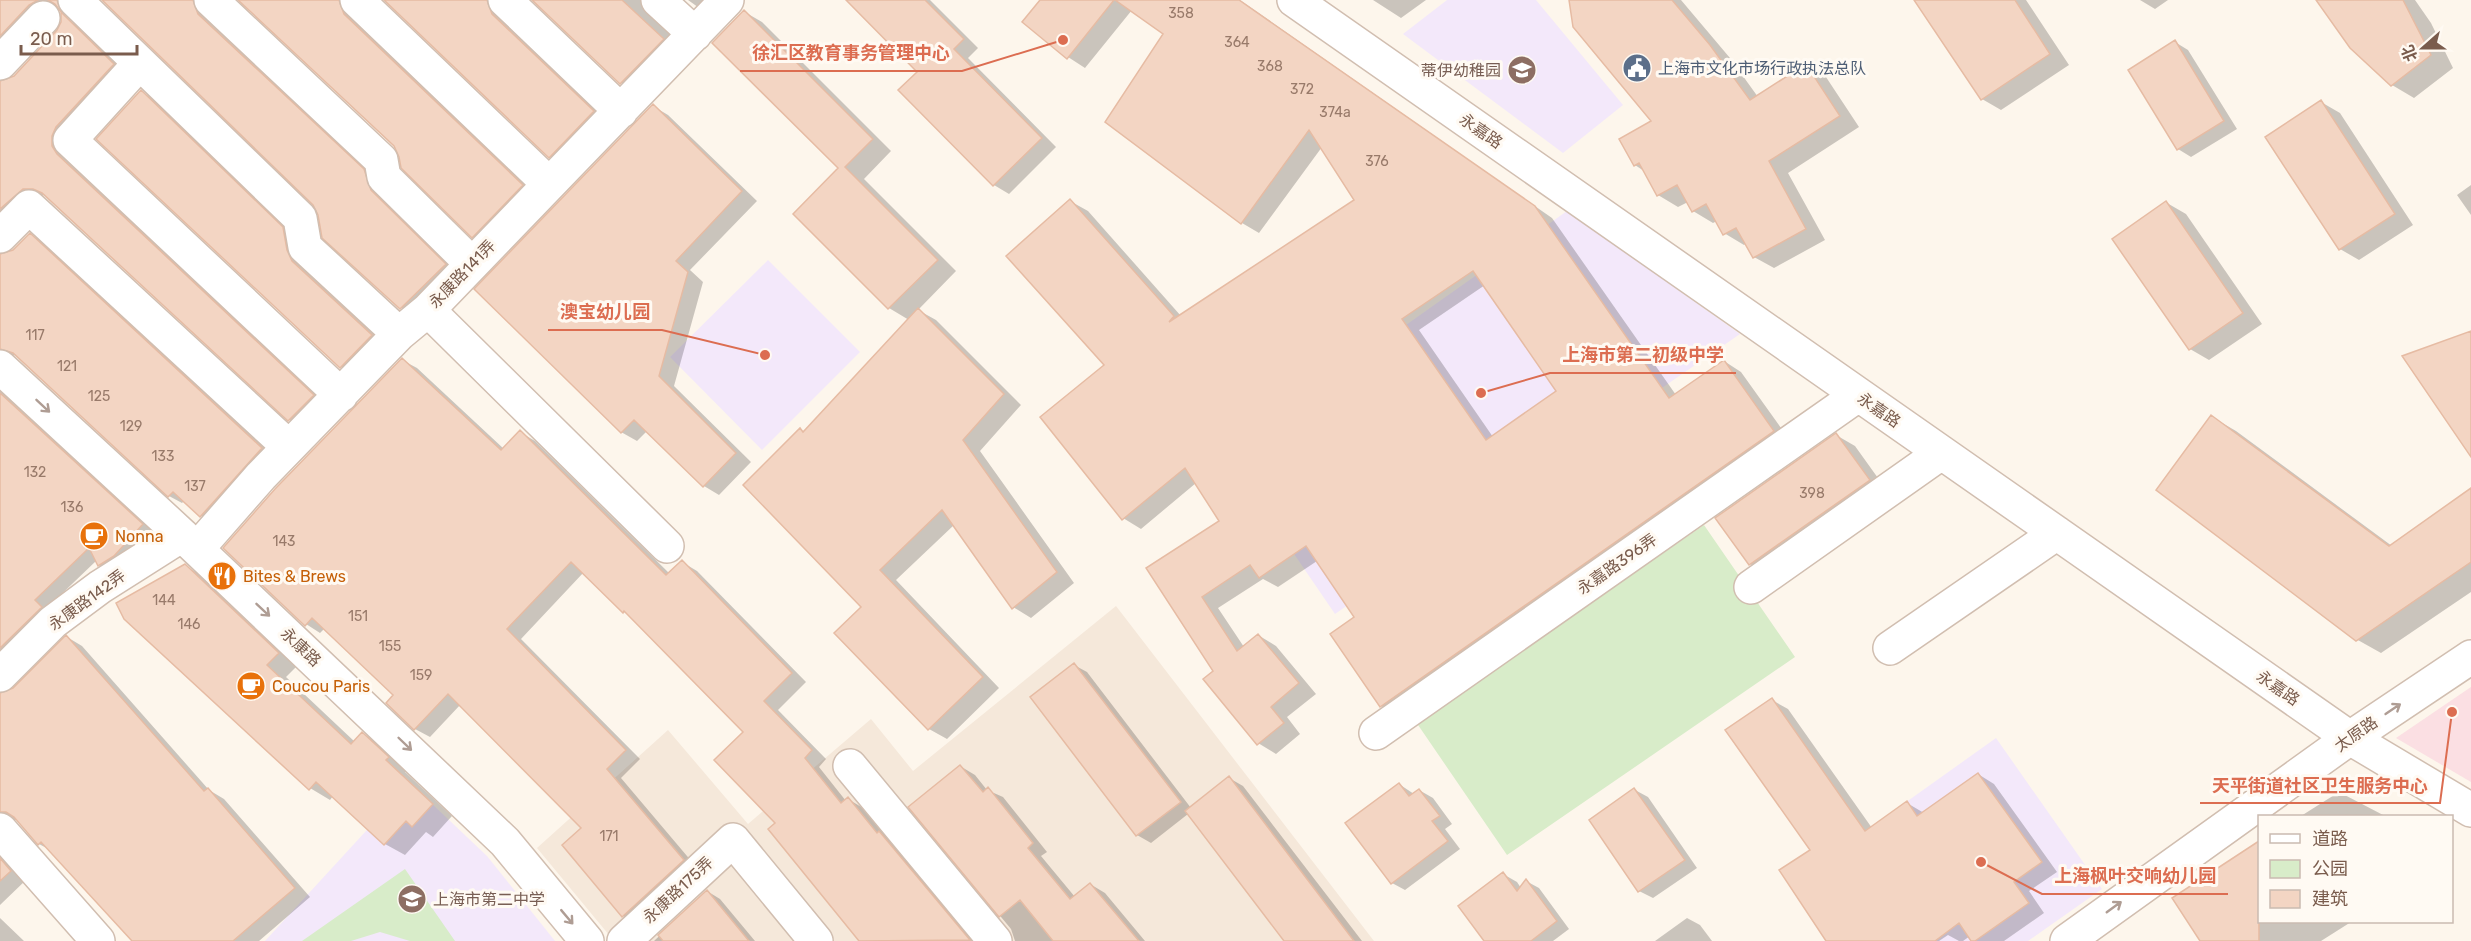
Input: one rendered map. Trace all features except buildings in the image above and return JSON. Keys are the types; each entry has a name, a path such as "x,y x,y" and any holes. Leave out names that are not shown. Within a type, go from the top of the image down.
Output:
{"street":[{"path":"75,0 300,218 305,247 399,334"},
{"path":"212,0 381,160 384,177 472,264"},
{"path":"357,0 549,184"},
{"path":"505,0 621,111"},
{"path":"658,0 695,34"},
{"name":"永康路141弄","path":"190,542 289,447 399,334 428,310 727,0"},
{"name":"永嘉路","path":"1294,0 2350,738 2471,810"},
{"path":"0,63 43,18"},
{"path":"139,64 70,140 341,395"},
{"path":"0,236 29,207 289,447"},
{"path":"428,310 667,546"},
{"name":"永康路","path":"0,367 190,542 505,842 587,941"},
{"name":"永嘉路396弄","path":"1376,733 1858,395"},
{"path":"1751,587 1941,453"},
{"path":"1890,648 2057,533"},
{"name":"永康路142弄","path":"0,675 53,622 100,587 190,542"},
{"name":"太原路","path":"2067,941 2350,738 2471,657"},
{"path":"850,766 995,941"},
{"path":"0,830 98,941"},
{"name":"永康路175弄","path":"624,941 733,840 816,941"}],"shaded area":[{"name":"蒂伊幼稚园","path":"1447,0 1536,0 1623,105 1563,153 1403,34"},
{"path":"1567,211 1740,334 1335,614 1225,453"},
{"path":"768,260 860,352 762,450 670,357"},
{"path":"1116,606 1374,941 614,941 537,848 668,730 748,824 871,719 913,771"},
{"path":"2471,687 2471,782 2396,738"},
{"path":"1996,738 2102,889 2028,941 1934,941 1860,835"},
{"name":"上海市第二中学","path":"410,783 487,856 555,941 265,941"}],"green space":[{"path":"1704,525 1795,657 1507,855 1416,722"},
{"path":"405,869 455,941 410,941 380,932 351,941 302,941"}],"place":[{"name":"徐汇区教育事务管理中心","path":"1063,40"},
{"name":"上海市文化市场行政执法总队","path":"1637,68"},
{"name":"蒂伊幼稚园","path":"1522,70"},
{"name":"澳宝幼儿园","path":"765,355"},
{"name":"上海市第二初级中学","path":"1481,393"},
{"name":"Nonna","path":"94,536"},
{"name":"Bites & Brews","path":"222,576"},
{"name":"Coucou Paris","path":"251,686"},
{"name":"天平街道社区卫生服务中心","path":"2452,712"},
{"name":"上海枫叶交响幼儿园","path":"1981,862"},
{"name":"上海市第二中学","path":"412,899"}]}
